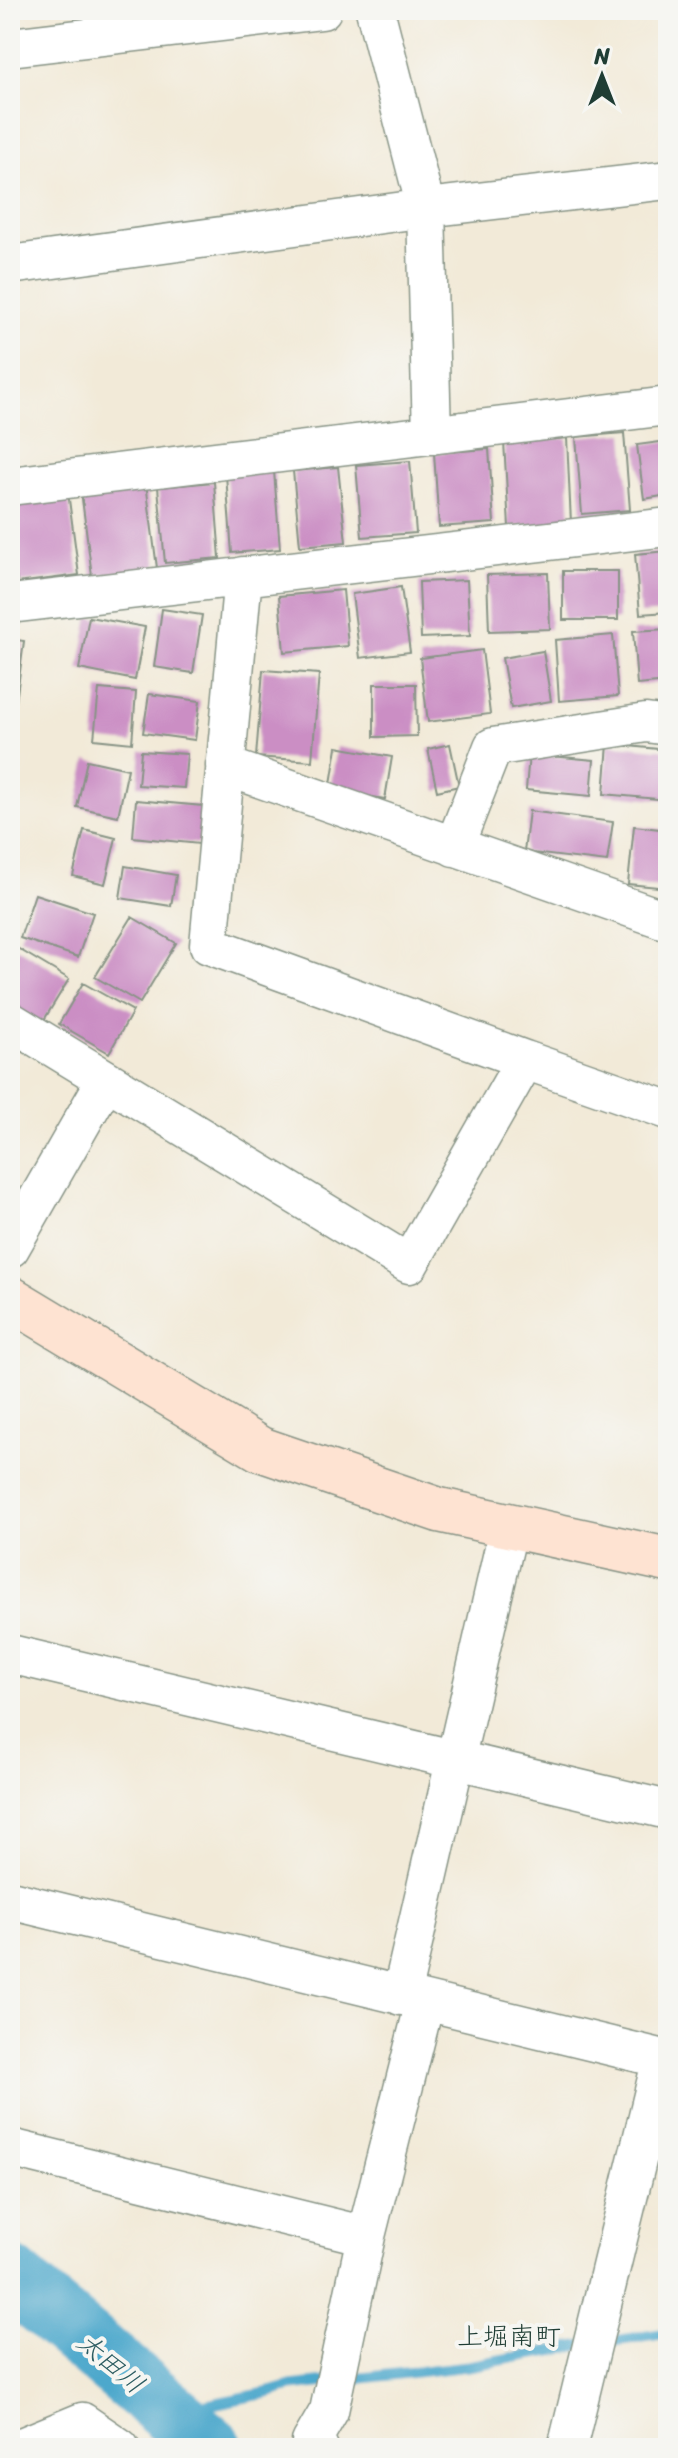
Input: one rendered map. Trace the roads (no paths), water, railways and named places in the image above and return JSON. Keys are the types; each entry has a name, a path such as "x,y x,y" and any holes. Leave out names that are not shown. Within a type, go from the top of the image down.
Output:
{"street":[{"path":"10,47 322,10"},
{"path":"375,10 426,208 432,435"},
{"path":"10,265 426,208 668,180"},
{"path":"10,486 668,406"},
{"path":"10,604 668,527"},
{"path":"243,576 209,945 668,1110"},
{"path":"454,847 493,747 646,723 668,726"},
{"path":"225,766 668,921"},
{"path":"10,1021 409,1264 525,1060"},
{"path":"10,1248 106,1080"},
{"path":"10,1298 260,1449 439,1510 668,1560"},
{"path":"319,2448 311,2442 330,2404 413,1999 456,1759 509,1526"},
{"path":"10,1654 668,1810"},
{"path":"10,1900 665,2059 567,2448"},
{"path":"10,2148 366,2236"},
{"path":"19,2448 82,2422 120,2448"}],"waterway":[{"name":"太田川","path":"10,2278 212,2448"},
{"path":"601,2343 668,2333"},
{"path":"168,2413 291,2386 468,2366 584,2345"}],"district":[{"name":"上堀南町","path":"509,2336"}]}
